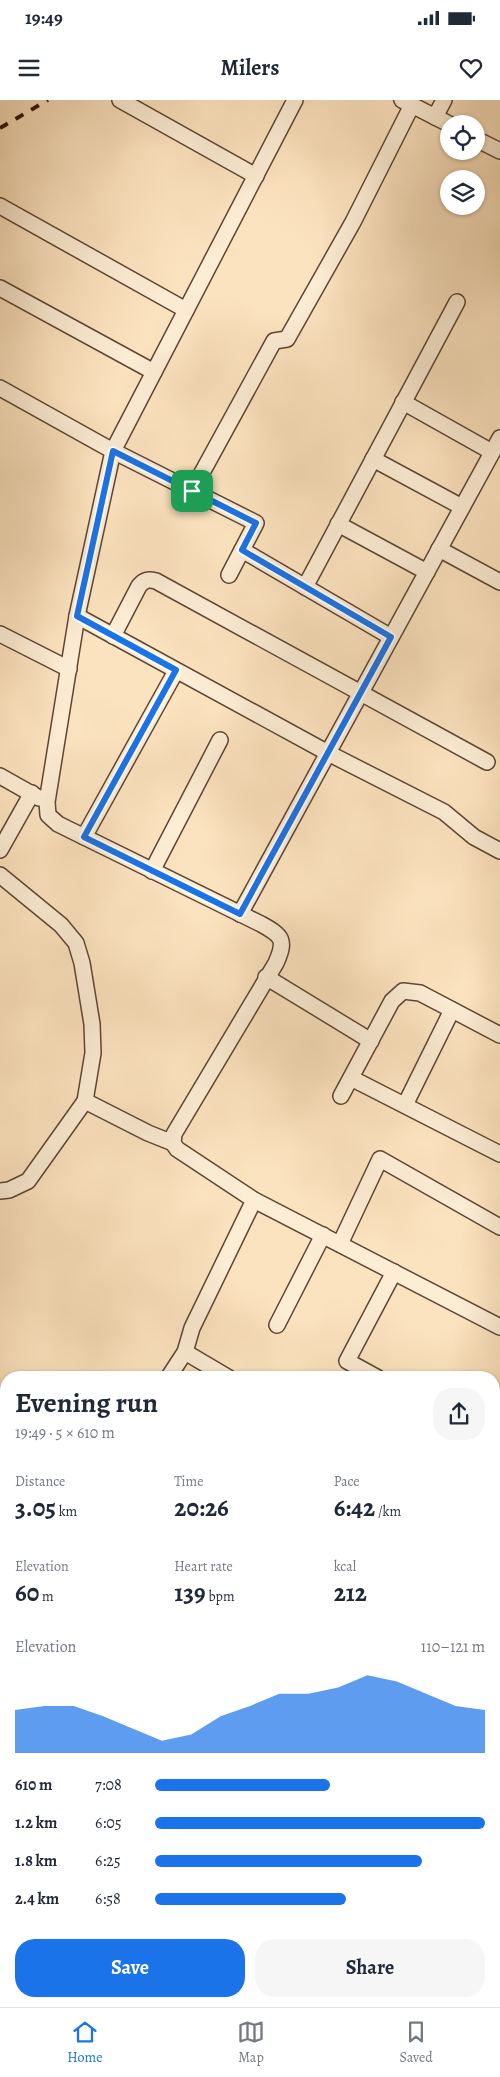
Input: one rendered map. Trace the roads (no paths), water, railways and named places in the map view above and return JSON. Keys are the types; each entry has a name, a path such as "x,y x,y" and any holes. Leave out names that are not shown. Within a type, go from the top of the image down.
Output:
{"street":[{"path":"120,100 256,176"},
{"path":"173,1143 174,1134 276,963 282,948 282,940 277,933 58,824 48,814 47,802 77,616 113,451 295,100"},
{"path":"435,117 444,100"},
{"path":"192,491 274,341 287,339 353,222 407,103 440,120"},
{"path":"485,143 499,149"},
{"path":"0,206 186,310"},
{"path":"0,288 154,372"},
{"path":"305,587 457,302"},
{"path":"0,388 113,451 256,523 229,575"},
{"path":"403,402 492,452"},
{"path":"240,914 500,438"},
{"path":"373,459 462,507"},
{"path":"338,524 427,572"},
{"path":"439,548 500,582"},
{"path":"242,550 391,637"},
{"path":"113,636 138,586 149,579 156,581 487,762"},
{"path":"77,616 328,753 444,812 474,837 500,851"},
{"path":"0,634 69,669"},
{"path":"84,837 176,670"},
{"path":"152,871 220,740"},
{"path":"0,776 47,802"},
{"path":"0,850 32,793"},
{"path":"0,875 61,925 76,943 82,963 92,1024 93,1053 85,1100 28,1181 0,1191"},
{"path":"266,977 371,1041"},
{"path":"342,1096 392,1001 403,991 420,993 500,1035"},
{"path":"405,1105 452,1010"},
{"path":"351,1078 500,1154"},
{"path":"85,1100 148,1133 173,1143 186,1157 254,1200 500,1327"},
{"path":"340,1244 380,1160 500,1227"},
{"path":"173,1371 185,1352 192,1328 254,1200"},
{"path":"277,1325 323,1235"},
{"path":"365,1371 347,1361 394,1272"},
{"path":"185,1352 217,1371"}],"railway":[{"path":"0,128 48,100"}]}
